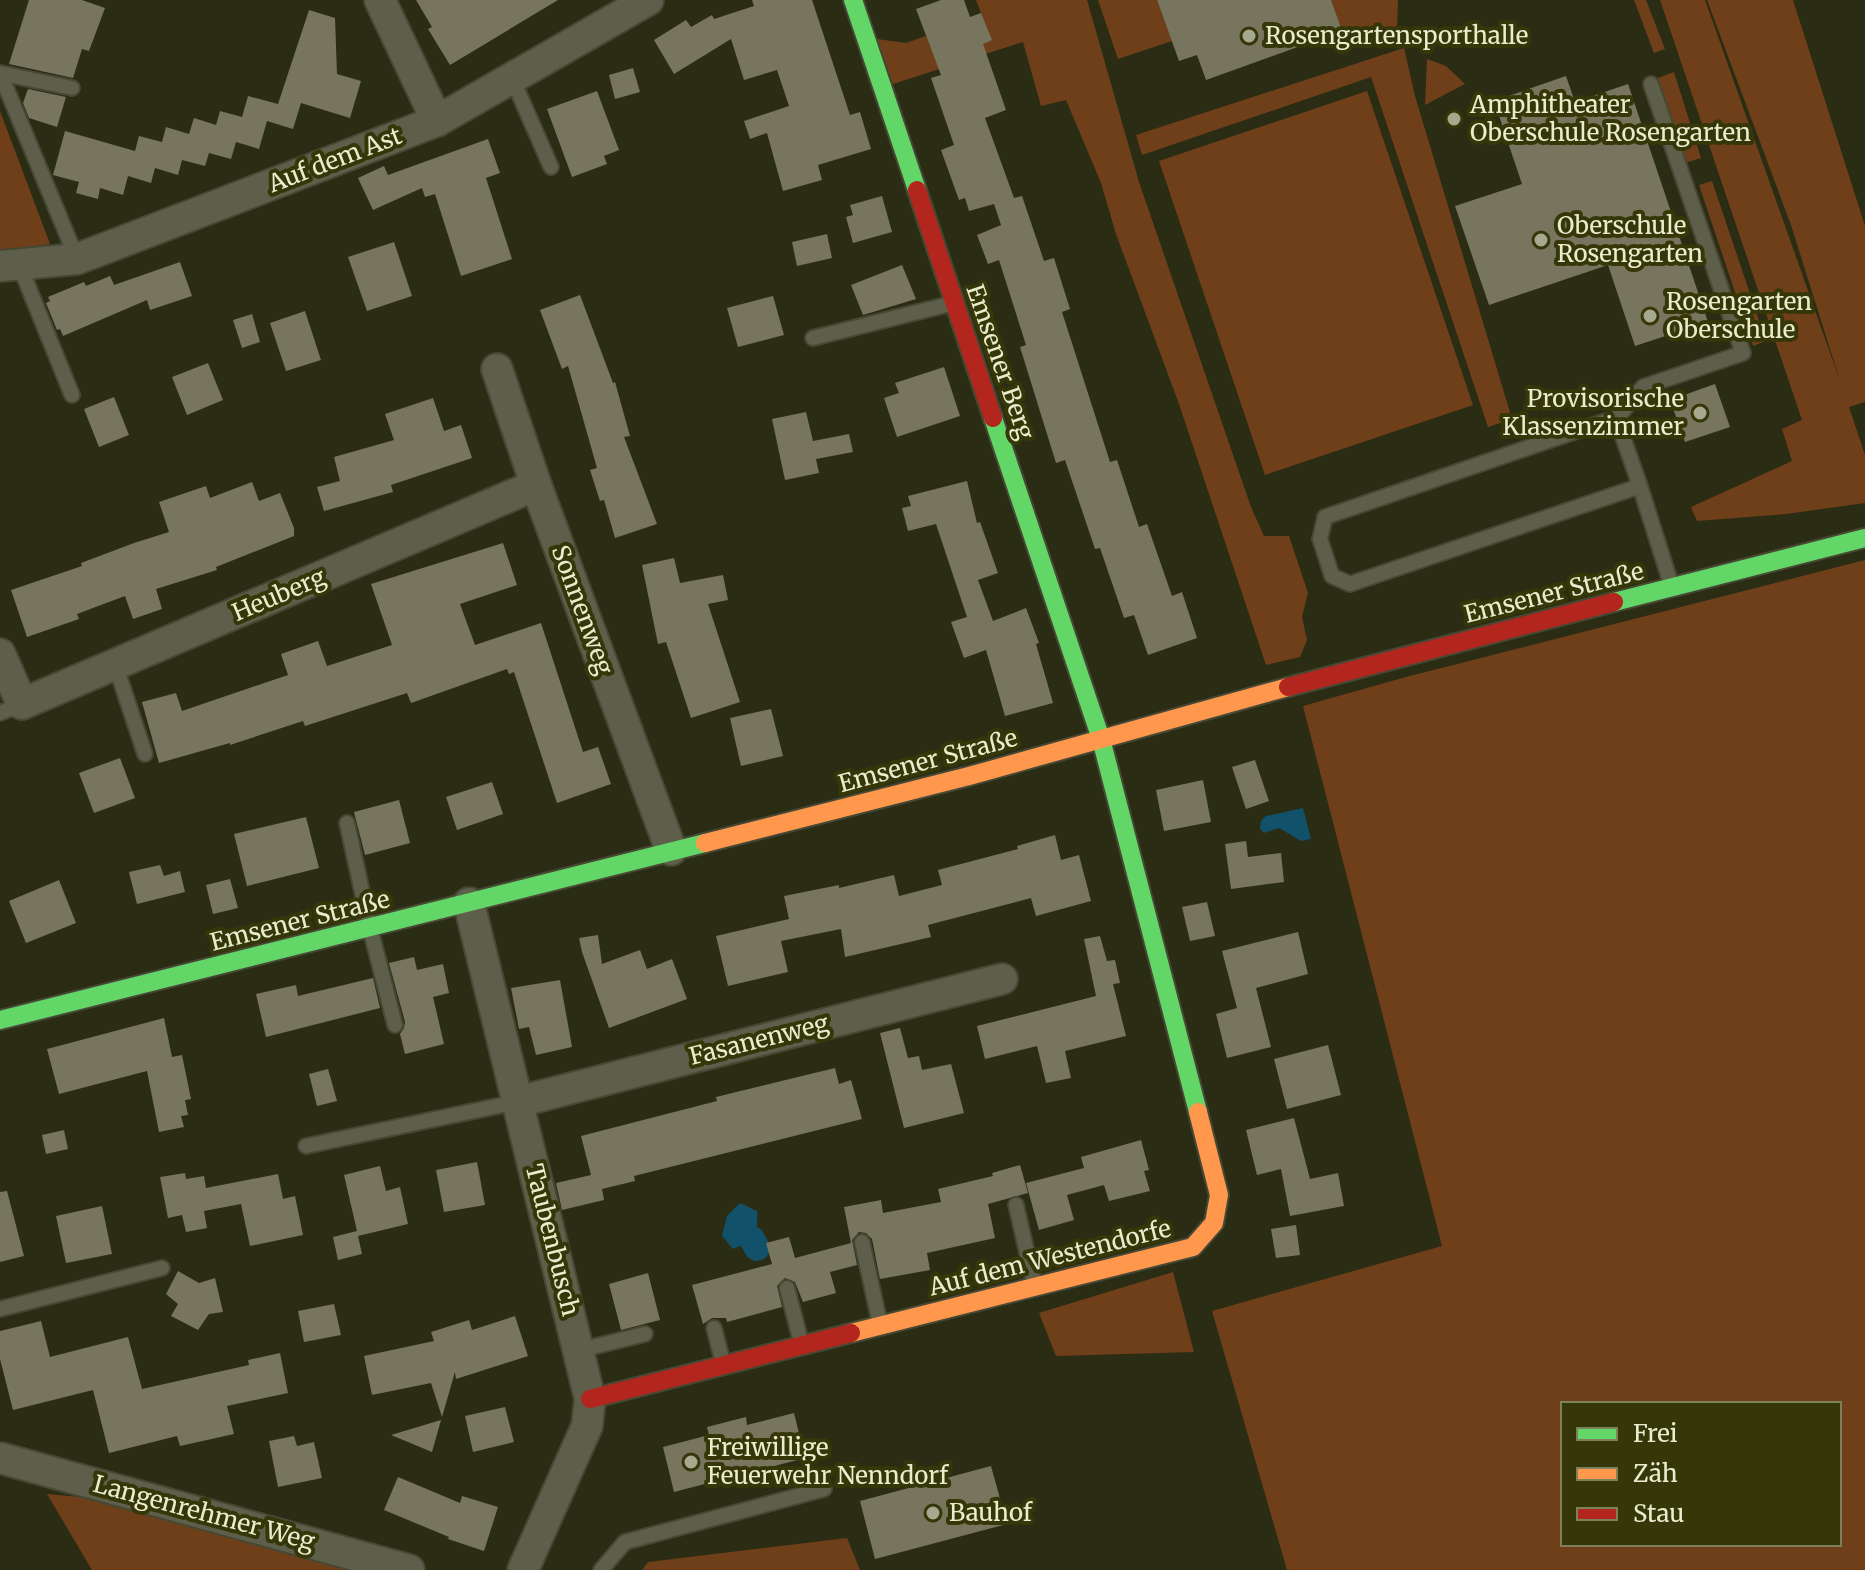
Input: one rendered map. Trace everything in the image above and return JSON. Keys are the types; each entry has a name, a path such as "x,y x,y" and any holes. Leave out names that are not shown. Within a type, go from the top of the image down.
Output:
{"street":[{"path":"380,0 437,121"},
{"name":"Auf dem Ast","path":"10,265 77,259 437,121 648,0"},
{"name":"Emsener Berg","path":"855,1 1101,739"},
{"name":"Sonnenweg","path":"497,369 536,485 671,850"},
{"name":"Heuberg","path":"11,709 536,485"},
{"name":"Emsener Straße","path":"0,1020 969,776 1329,675 1865,538"},
{"path":"0,654 11,709"},
{"name":"Auf dem Westendorfe","path":"590,1399 1193,1247 1214,1223 1219,1195 1101,739"},
{"name":"Taubenbusch","path":"469,903 590,1399 587,1426 523,1570"},
{"name":"Fasanenweg","path":"517,1102 1002,979"},
{"name":"Langenrehmer Weg","path":"1,1456 409,1570"}],"lane":[{"path":"72,88 0,73 77,259"},
{"path":"512,78 551,167"},
{"path":"1612,424 1643,387 1743,353 1651,84"},
{"path":"10,265 72,395"},
{"path":"813,338 954,303"},
{"path":"1640,486 1350,584 1332,576 1320,539 1325,517 1606,421 1619,426 1640,486 1672,588"},
{"path":"115,664 145,754"},
{"path":"347,823 395,1025"},
{"path":"306,1146 517,1102"},
{"path":"1016,1205 1035,1286"},
{"path":"862,1242 880,1325"},
{"path":"0,1309 162,1268"},
{"path":"787,1288 802,1345"},
{"path":"714,1328 724,1365"},
{"path":"580,1350 645,1334"},
{"path":"601,1570 625,1542 824,1489"}],"shaded area":[{"path":"976,0 1087,0 1139,182 1251,507 1264,536 1289,536 1308,593 1302,617 1307,640 1300,657 1266,665 1101,183 1066,100 1041,106 1023,42 893,84 877,39 906,43 926,36 936,61 991,40"},
{"path":"1098,0 1157,0 1172,41 1118,59"},
{"path":"1331,0 1398,0 1397,26 1344,42"},
{"path":"1634,0 1646,0 1665,49 1654,53"},
{"path":"1660,0 1705,0 1840,381 1791,225 1707,0 1793,0 1865,226 1865,402 1849,407 1865,455 1865,503 1786,514 1697,521 1691,507 1792,461 1782,429 1802,420"},
{"path":"1404,48 1415,96 1512,419 1488,427 1371,77 1142,155 1136,135"},
{"path":"1427,59 1446,66 1465,84 1425,105"},
{"path":"1674,72 1701,158 1685,163 1658,78"},
{"path":"1367,91 1473,405 1265,475 1159,161"},
{"path":"0,111 50,244 0,252"},
{"path":"1712,181 1766,341 1753,346 1699,185"},
{"path":"1865,560 1865,1570 1287,1570 1212,1311 1442,1246 1303,706"},
{"path":"1173,1272 1194,1352 1056,1356 1039,1313"},
{"path":"47,1494 102,1499 379,1570 92,1570"},
{"path":"847,1538 860,1570 642,1570 648,1562"}],"water":[{"path":"1303,808 1311,839 1301,841 1279,828 1264,833 1260,829 1261,821 1266,816"},
{"path":"740,1203 757,1211 757,1226 751,1239 733,1249 722,1236 727,1216"}],"building":[{"path":"29,0 82,0 105,8 89,51 82,49 73,78 9,64"},
{"path":"416,0 558,0 450,65 428,29 432,27"},
{"path":"752,0 812,0 850,115 860,112 871,149 818,165 822,180 783,191 767,133 750,139 744,121 789,106 777,70 744,80 731,39 674,74 654,40 686,20 691,27 712,15 714,19 754,6"},
{"path":"941,0 964,0 970,17 981,13 992,40 983,44 1006,110 985,118 1014,198 1022,196 1044,261 1054,258 1070,309 1062,312 1110,462 1117,460 1139,527 1147,524 1172,596 1182,592 1197,638 1148,655 1134,615 1124,618 1100,548 1095,549 1065,460 1056,463 1020,347 1026,345 999,260 988,264 977,235 1001,225 994,204 969,211 965,198 959,200 941,150 954,145 931,78 941,75 916,9"},
{"name":"Rosengartensporthalle","path":"1157,0 1331,0 1342,31 1206,80 1197,55 1179,61"},
{"path":"309,10 335,18 337,74 361,81 350,118 301,103 293,129 267,121 259,149 236,142 231,159 209,153 205,166 182,160 178,175 155,168 151,183 128,176 123,195 100,188 98,199 76,193 79,182 53,175 65,131 135,151 139,136 162,142 166,127 189,134 194,118 216,125 220,111 242,117 248,96 278,104"},
{"path":"633,68 640,92 615,99 609,75"},
{"path":"1566,76 1575,102 1628,84 1708,322 1635,346 1608,265 1489,305 1455,206 1522,184 1494,101"},
{"path":"28,89 66,97 57,127 29,118 23,103"},
{"path":"597,91 619,150 604,156 607,164 572,177 547,109"},
{"path":"488,139 500,173 486,178 512,259 461,276 435,194 425,197 422,188 373,210 358,178 384,166 388,175"},
{"path":"882,196 892,232 853,243 846,217 853,215 850,205"},
{"path":"827,234 832,258 797,266 792,242"},
{"path":"394,242 412,296 367,311 348,257"},
{"path":"180,262 192,296 150,310 147,300 63,336 60,329 57,330 46,303 50,301 48,297 84,282 86,286 110,276 114,285"},
{"path":"902,265 916,299 863,315 851,285"},
{"path":"580,295 615,382 630,436 624,437 657,524 615,538 604,500 600,501 590,470 597,468 568,366 562,369 540,310"},
{"path":"773,296 784,335 738,347 727,308"},
{"path":"305,311 321,360 286,371 270,323"},
{"path":"252,314 260,342 242,348 233,320"},
{"path":"208,363 223,400 187,415 172,377"},
{"path":"944,367 960,416 897,437 884,398 899,393 895,383"},
{"name":"Provisorische Klassenzimmer","path":"1715,384 1730,427 1685,442 1670,400"},
{"path":"114,397 129,435 99,447 84,409"},
{"path":"433,398 444,431 461,425 472,458 391,485 393,492 324,511 317,487 340,481 334,457 394,440 385,414"},
{"path":"806,412 813,441 849,434 853,452 816,459 819,473 785,480 772,419"},
{"path":"967,481 977,523 980,522 998,573 978,580 993,621 1026,608 1039,643 1036,644 1053,703 1005,716 986,650 964,658 951,622 967,617 936,524 908,531 902,508 911,506 908,496"},
{"path":"252,482 259,501 280,493 294,528 294,536 216,567 217,570 156,589 162,609 133,619 125,596 77,614 79,619 27,637 11,590 169,532 159,502 206,486 210,498"},
{"path":"503,543 517,585 460,604 475,645 541,623 583,752 598,747 611,784 557,803 514,672 509,674 507,669 411,703 407,693 305,726 303,721 230,745 159,763 142,702 176,693 182,711 288,675 281,654 318,641 327,666 392,645 371,584"},
{"path":"674,558 680,583 723,575 728,600 708,604 740,702 691,718 666,642 658,644 642,565"},
{"path":"771,709 783,756 741,766 730,718"},
{"path":"120,758 135,798 94,813 79,773"},
{"path":"1255,760 1269,801 1246,809 1232,767"},
{"path":"1203,780 1211,822 1164,831 1156,790"},
{"path":"492,782 503,814 457,830 446,797"},
{"path":"399,800 410,843 365,855 354,812"},
{"path":"306,817 319,868 247,886 234,834"},
{"path":"1055,835 1061,860 1079,855 1091,901 1036,916 1031,898 928,925 931,937 845,957 841,929 781,941 788,972 728,986 716,936 789,919 784,896 839,885 839,888 894,875 899,896 942,885 938,870 1018,849 1017,846"},
{"path":"1246,841 1248,857 1281,853 1284,882 1231,889 1225,844"},
{"path":"160,865 164,876 180,871 185,892 137,904 129,872"},
{"path":"230,879 238,908 213,914 206,885"},
{"path":"59,880 76,923 26,943 9,901"},
{"path":"1207,902 1215,936 1190,941 1182,907"},
{"path":"1298,932 1308,974 1256,988 1271,1047 1227,1058 1216,1014 1237,1008 1222,951"},
{"path":"598,935 602,964 640,950 647,969 672,959 687,999 609,1028 579,938"},
{"path":"1100,936 1107,961 1115,960 1120,983 1113,984 1126,1036 1065,1051 1071,1078 1046,1083 1037,1046 985,1059 977,1026 1096,996 1084,939"},
{"path":"414,957 417,970 443,964 449,993 433,997 444,1044 405,1054 400,1034 405,1022 389,963"},
{"path":"373,978 380,1008 266,1037 256,994 296,985 298,996"},
{"path":"560,980 572,1047 536,1055 529,1027 519,1029 511,988"},
{"path":"164,1018 172,1057 182,1055 191,1099 185,1100 188,1115 181,1116 184,1127 159,1132 147,1071 59,1094 47,1049"},
{"path":"900,1028 908,1058 919,1056 922,1070 951,1064 964,1113 904,1128 880,1033"},
{"path":"1328,1045 1341,1095 1287,1109 1274,1059"},
{"path":"835,1068 839,1084 851,1080 862,1119 634,1176 635,1181 602,1189 604,1200 562,1210 556,1183 591,1175 581,1136 717,1101 716,1097"},
{"path":"328,1069 337,1101 317,1106 309,1074"},
{"path":"1294,1118 1310,1179 1338,1173 1344,1206 1290,1216 1281,1169 1257,1175 1246,1130"},
{"path":"64,1130 68,1149 46,1154 42,1135"},
{"path":"1141,1140 1149,1170 1144,1171 1150,1191 1109,1201 1104,1185 1067,1195 1074,1220 1039,1230 1026,1183 1084,1168 1081,1157"},
{"path":"477,1162 485,1205 444,1212 436,1170"},
{"path":"1020,1165 1028,1193 988,1204 995,1238 927,1253 930,1270 880,1279 872,1239 866,1233 859,1232 852,1240 857,1265 830,1272 836,1293 803,1302 795,1282 785,1278 777,1286 782,1307 727,1322 726,1318 712,1318 703,1324 692,1285 772,1264 766,1243 789,1237 795,1258 851,1243 844,1207 881,1200 883,1213 941,1202 938,1189 993,1176 992,1173"},
{"path":"380,1166 386,1191 400,1187 408,1224 358,1236 362,1254 338,1260 333,1237 357,1231 344,1175"},
{"path":"185,1173 186,1179 204,1176 206,1188 278,1174 283,1199 295,1196 303,1235 250,1246 241,1204 204,1211 207,1228 186,1232 182,1215 168,1218 160,1177"},
{"path":"7,1191 24,1256 0,1262 0,1192"},
{"path":"102,1206 112,1254 66,1263 56,1216"},
{"path":"1296,1225 1300,1255 1276,1258 1271,1229"},
{"path":"178,1271 199,1283 215,1278 223,1312 209,1314 198,1330 171,1316 178,1304 166,1294"},
{"path":"648,1273 660,1320 621,1330 609,1284"},
{"path":"334,1304 341,1335 304,1342 298,1311"},
{"path":"515,1316 528,1356 456,1379 455,1372 442,1417 431,1383 372,1395 364,1356 434,1341 431,1332 469,1320 472,1330"},
{"path":"41,1321 50,1357 128,1337 142,1389 249,1365 248,1360 280,1353 288,1393 227,1406 234,1434 180,1446 177,1436 109,1453 93,1390 13,1410 0,1359 0,1331"},
{"path":"505,1407 514,1442 473,1452 465,1416"},
{"path":"794,1413 805,1458 759,1470 760,1474 674,1492 663,1447 709,1435 707,1427 746,1417 747,1425"},
{"path":"441,1420 432,1452 391,1435"},
{"path":"294,1436 297,1446 314,1442 322,1478 278,1487 269,1441"},
{"name":"Bauhof","path":"991,1466 1007,1524 875,1559 860,1501"},
{"path":"398,1477 460,1503 462,1496 498,1507 484,1551 448,1539 384,1510"}],"waterway":[{"path":"752,1239 757,1248"}],"traffic: fast":[{"path":"853,0 917,190"},
{"path":"993,418 1101,739 1198,1112"},
{"path":"1614,602 1865,538"},
{"path":"0,1020 705,843"}],"traffic: slow":[{"path":"705,843 969,776 1288,687"},
{"path":"851,1333 1193,1247 1214,1223 1219,1195 1198,1112"}],"traffic: jam":[{"path":"917,190 993,418"},
{"path":"1288,687 1614,602"},
{"path":"590,1399 851,1333"}],"place":[{"name":"Rosengartensporthalle","path":"1249,36"},
{"name":"Amphitheater Oberschule Rosengarten","path":"1454,119"},
{"name":"Oberschule Rosengarten","path":"1541,240"},
{"name":"Rosengarten Oberschule","path":"1650,316"},
{"name":"Provisorische Klassenzimmer","path":"1700,413"},
{"name":"Freiwillige Feuerwehr Nenndorf","path":"691,1462"},
{"name":"Bauhof","path":"933,1513"}]}
